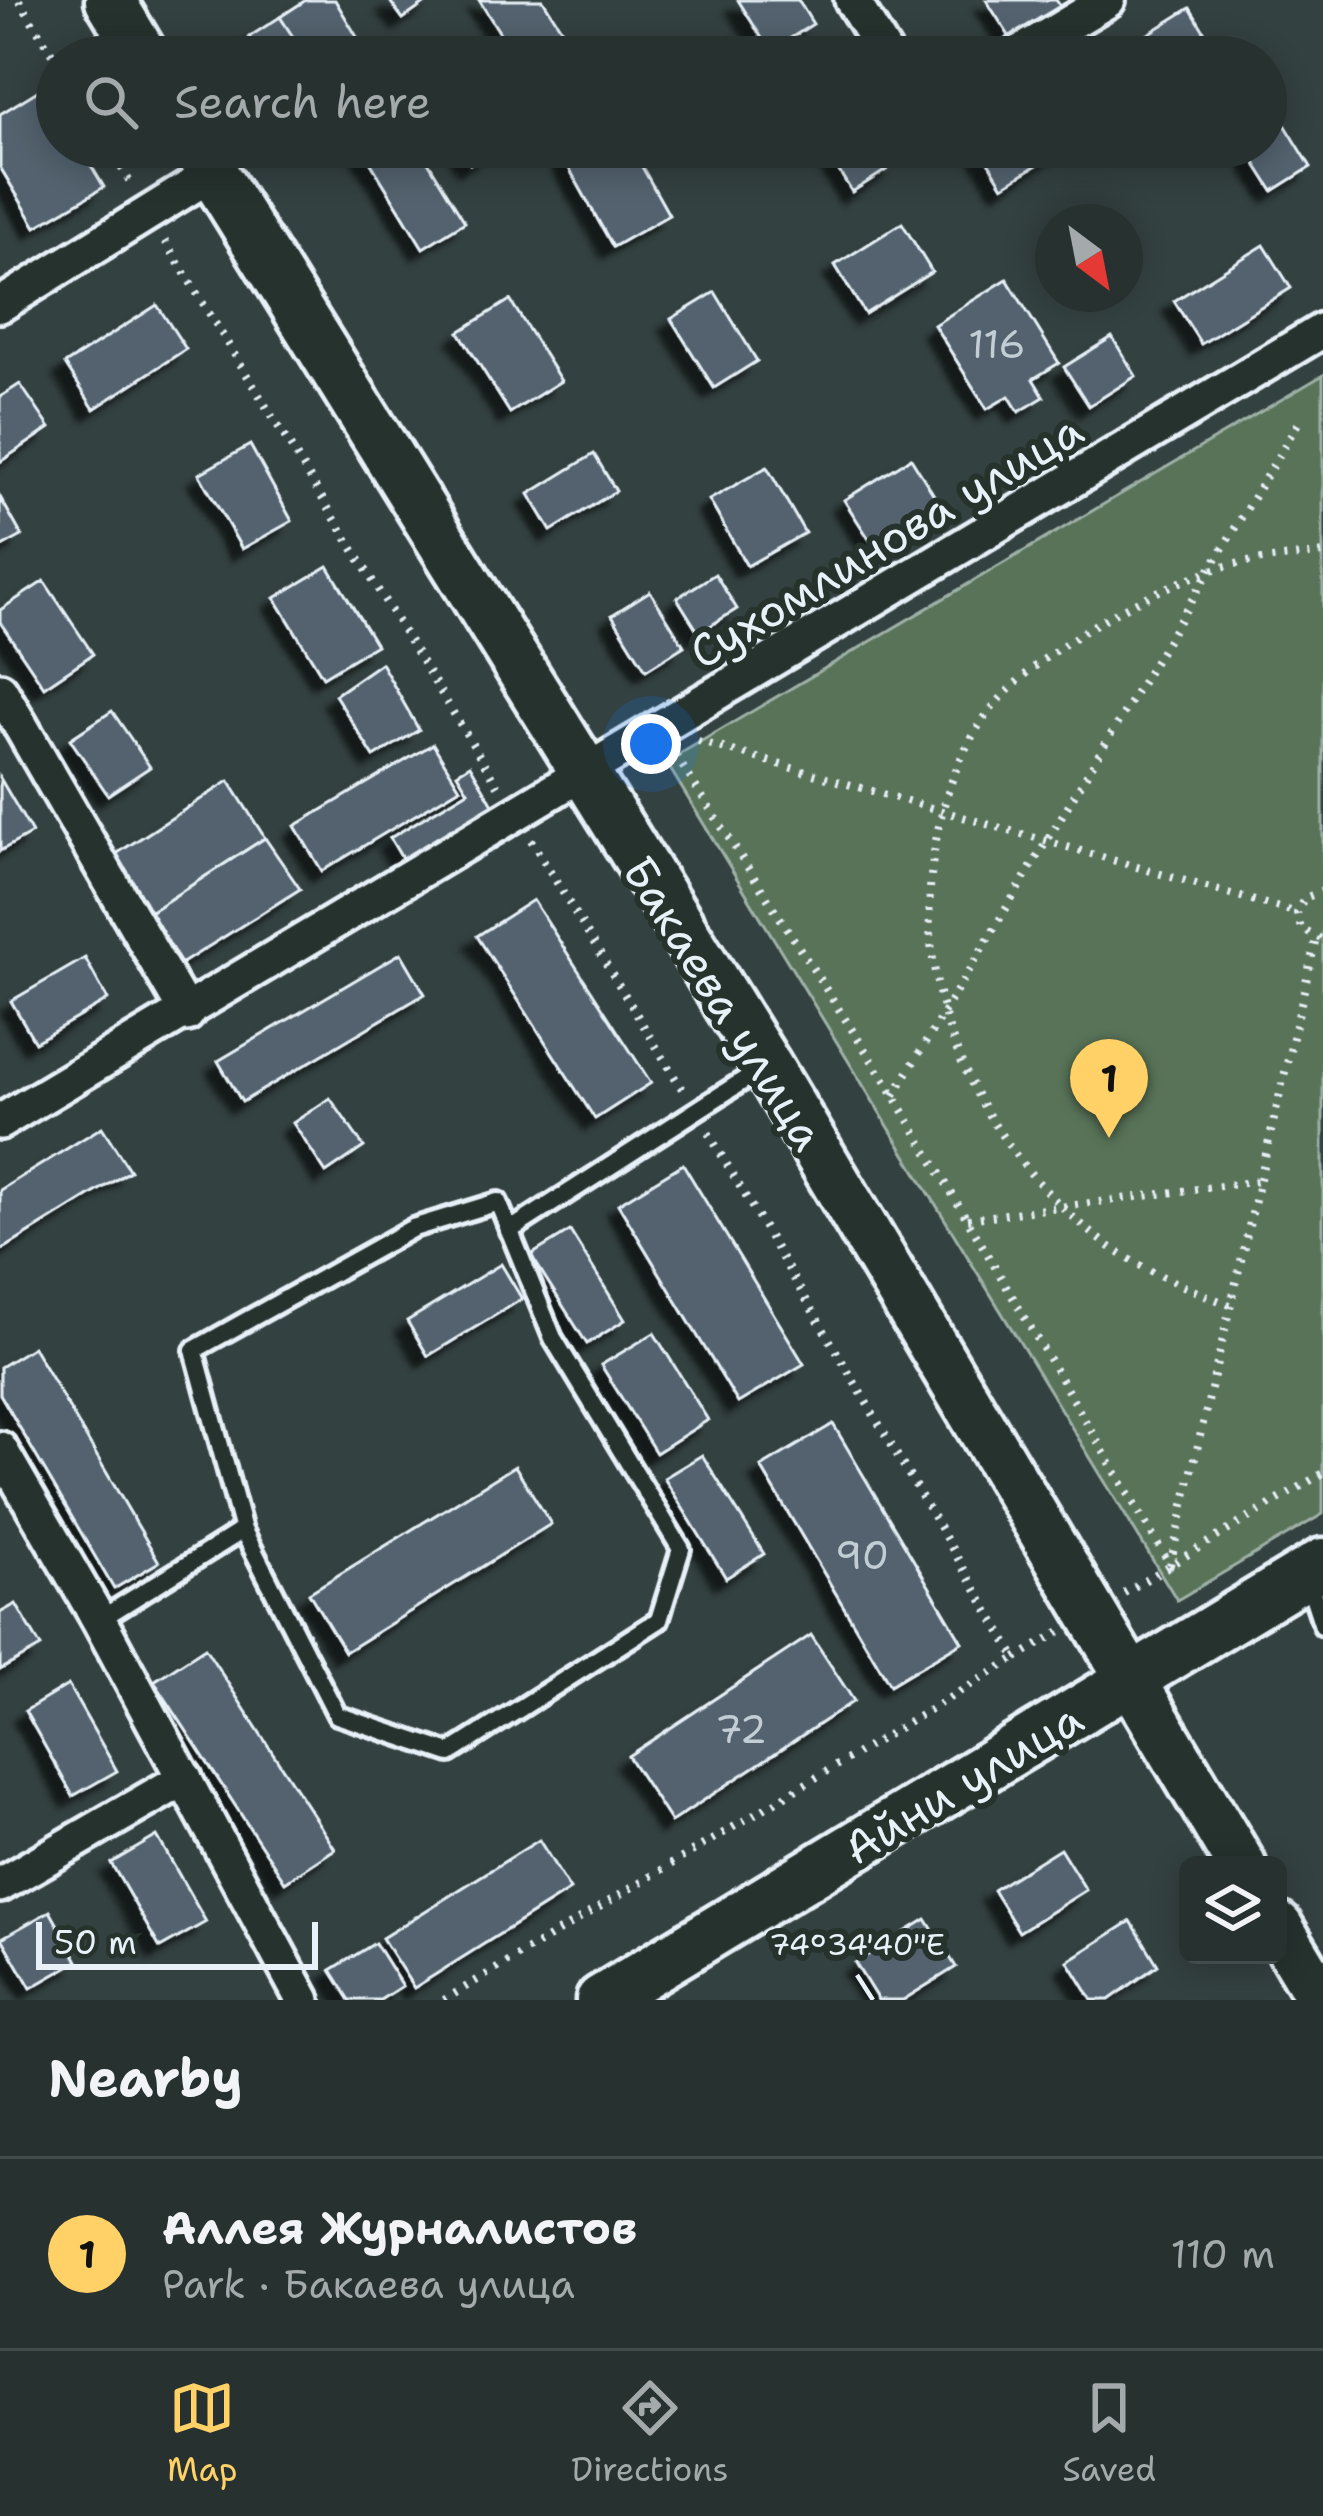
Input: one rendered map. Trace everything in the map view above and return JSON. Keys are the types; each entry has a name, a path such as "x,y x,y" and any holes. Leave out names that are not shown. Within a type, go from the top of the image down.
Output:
{"main road":[{"path":"110,0 131,36"},
{"name":"Бакаева улица","path":"210,168 582,775 767,1066 1235,1856"},
{"name":"Айни улица","path":"601,2000 1315,1568"},
{"path":"1287,1942 1322,2000"}],"street":[{"path":"852,0 873,36"},
{"path":"1048,36 1108,0"},
{"path":"0,305 194,168"},
{"name":"Сухомлинова улица","path":"0,1122 1323,331"},
{"path":"0,690 187,1013"},
{"path":"0,1449 100,1620 303,2000"},
{"path":"0,1885 185,1778"}],"lane":[{"path":"509,1231 767,1066"},
{"path":"498,1202 553,1338 681,1549 659,1620 450,1753 337,1715 243,1530 194,1350 413,1228 498,1202"},
{"path":"100,1620 243,1530"},
{"path":"1315,1568 1323,1625"}],"path":[{"path":"19,0 41,36"},
{"path":"895,1095 1300,420"},
{"path":"1231,1305 1153,1274 1063,1207 988,1115 943,1014 930,933 942,810 963,755 992,708 1032,670 1083,634 1210,571 1323,553"},
{"path":"659,730 1297,913"},
{"path":"659,730 895,1095 1170,1565"},
{"path":"1170,1565 1319,939 1301,929 1297,913 1304,898 1323,891"},
{"path":"968,1220 1259,1181"},
{"path":"1016,1658 1323,1473"}],"green space":[{"path":"1323,375 1323,1514 1177,1600 666,762"}],"building":[{"path":"306,0 335,0 356,36 292,36 280,17"},
{"path":"389,0 430,0 403,19"},
{"path":"479,0 543,0 566,36 502,36"},
{"path":"738,0 798,0 813,24 794,36 761,36"},
{"path":"986,0 1056,0 1063,10 1022,36 1009,36"},
{"path":"1190,8 1207,36 1145,36"},
{"path":"280,17 292,36 251,36"},
{"path":"36,92 36,168 93,168 104,187 36,227 0,167 0,114"},
{"path":"1287,128 1311,167 1273,191 1258,168 1287,168"},
{"path":"374,168 432,168 465,222 423,248"},
{"path":"569,168 643,168 669,215 613,247"},
{"path":"837,168 889,168 852,192"},
{"path":"992,168 1032,168 1003,186"},
{"path":"902,223 932,272 865,314 835,265"},
{"path":"1264,245 1291,288 1201,344 1174,301"},
{"path":"1007,279 1059,363 1033,379 1044,397 1019,412 1009,396 987,409 934,325"},
{"path":"715,292 757,361 714,388 671,319"},
{"path":"510,300 561,381 510,413 459,332"},
{"path":"157,305 186,349 94,409 65,364"},
{"path":"1112,337 1136,376 1089,406 1064,367"},
{"path":"20,384 50,428 0,462 0,397"},
{"path":"250,445 292,521 242,549 199,474"},
{"path":"594,454 616,491 551,531 529,494"},
{"path":"911,458 937,500 871,542 844,500"},
{"path":"767,467 805,533 747,566 709,500"},
{"path":"0,497 22,536 0,548"},
{"path":"328,566 376,645 323,677 275,598"},
{"path":"715,574 737,609 699,633 677,598"},
{"path":"44,581 93,654 44,687 0,622 0,610"},
{"path":"650,591 684,646 646,670 612,615"},
{"path":"381,663 419,730 374,757 335,695"},
{"path":"112,711 150,767 108,795 70,739"},
{"path":"433,744 460,788 322,871 295,826"},
{"path":"470,765 494,806 403,860 390,838 468,791 457,773"},
{"path":"0,778 32,833 0,851"},
{"path":"229,781 265,838 150,912 113,856"},
{"path":"265,838 300,889 181,964 150,912"},
{"path":"533,900 651,1083 595,1119 477,936"},
{"path":"401,953 425,994 242,1102 218,1061"},
{"path":"85,958 108,1000 35,1042 11,1001"},
{"path":"330,1098 364,1147 326,1173 293,1123"},
{"path":"102,1127 130,1171 0,1251 0,1190"},
{"path":"683,1164 804,1364 738,1403 618,1204"},
{"path":"570,1231 625,1320 587,1344 531,1255"},
{"path":"501,1264 522,1299 428,1356 407,1321"},
{"path":"654,1333 708,1420 656,1453 601,1365"},
{"path":"33,1347 159,1562 114,1589 0,1394 0,1367"},
{"path":"833,1424 962,1642 890,1685 761,1467"},
{"path":"702,1455 764,1554 726,1578 664,1478"},
{"path":"515,1466 551,1524 345,1652 309,1593"},
{"path":"16,1604 41,1647 0,1670 0,1613"},
{"path":"811,1635 854,1701 671,1822 628,1756"},
{"path":"205,1648 335,1849 285,1882 154,1681"},
{"path":"68,1685 117,1771 73,1796 25,1711"},
{"path":"157,1836 206,1922 160,1948 111,1863"},
{"path":"539,1840 570,1890 414,1988 382,1938"},
{"path":"1060,1848 1086,1890 1019,1932 993,1890"},
{"path":"50,1911 78,1961 31,1988 2,1938"},
{"path":"926,1919 956,1967 903,2000 878,2000 855,1963"},
{"path":"1131,1921 1158,1965 1109,2000 1092,2000 1068,1961"},
{"path":"375,1943 402,1986 380,2000 350,2000 331,1970"}],"place":[{"name":"Аллея Журналистов","path":"1109,1138"}]}
